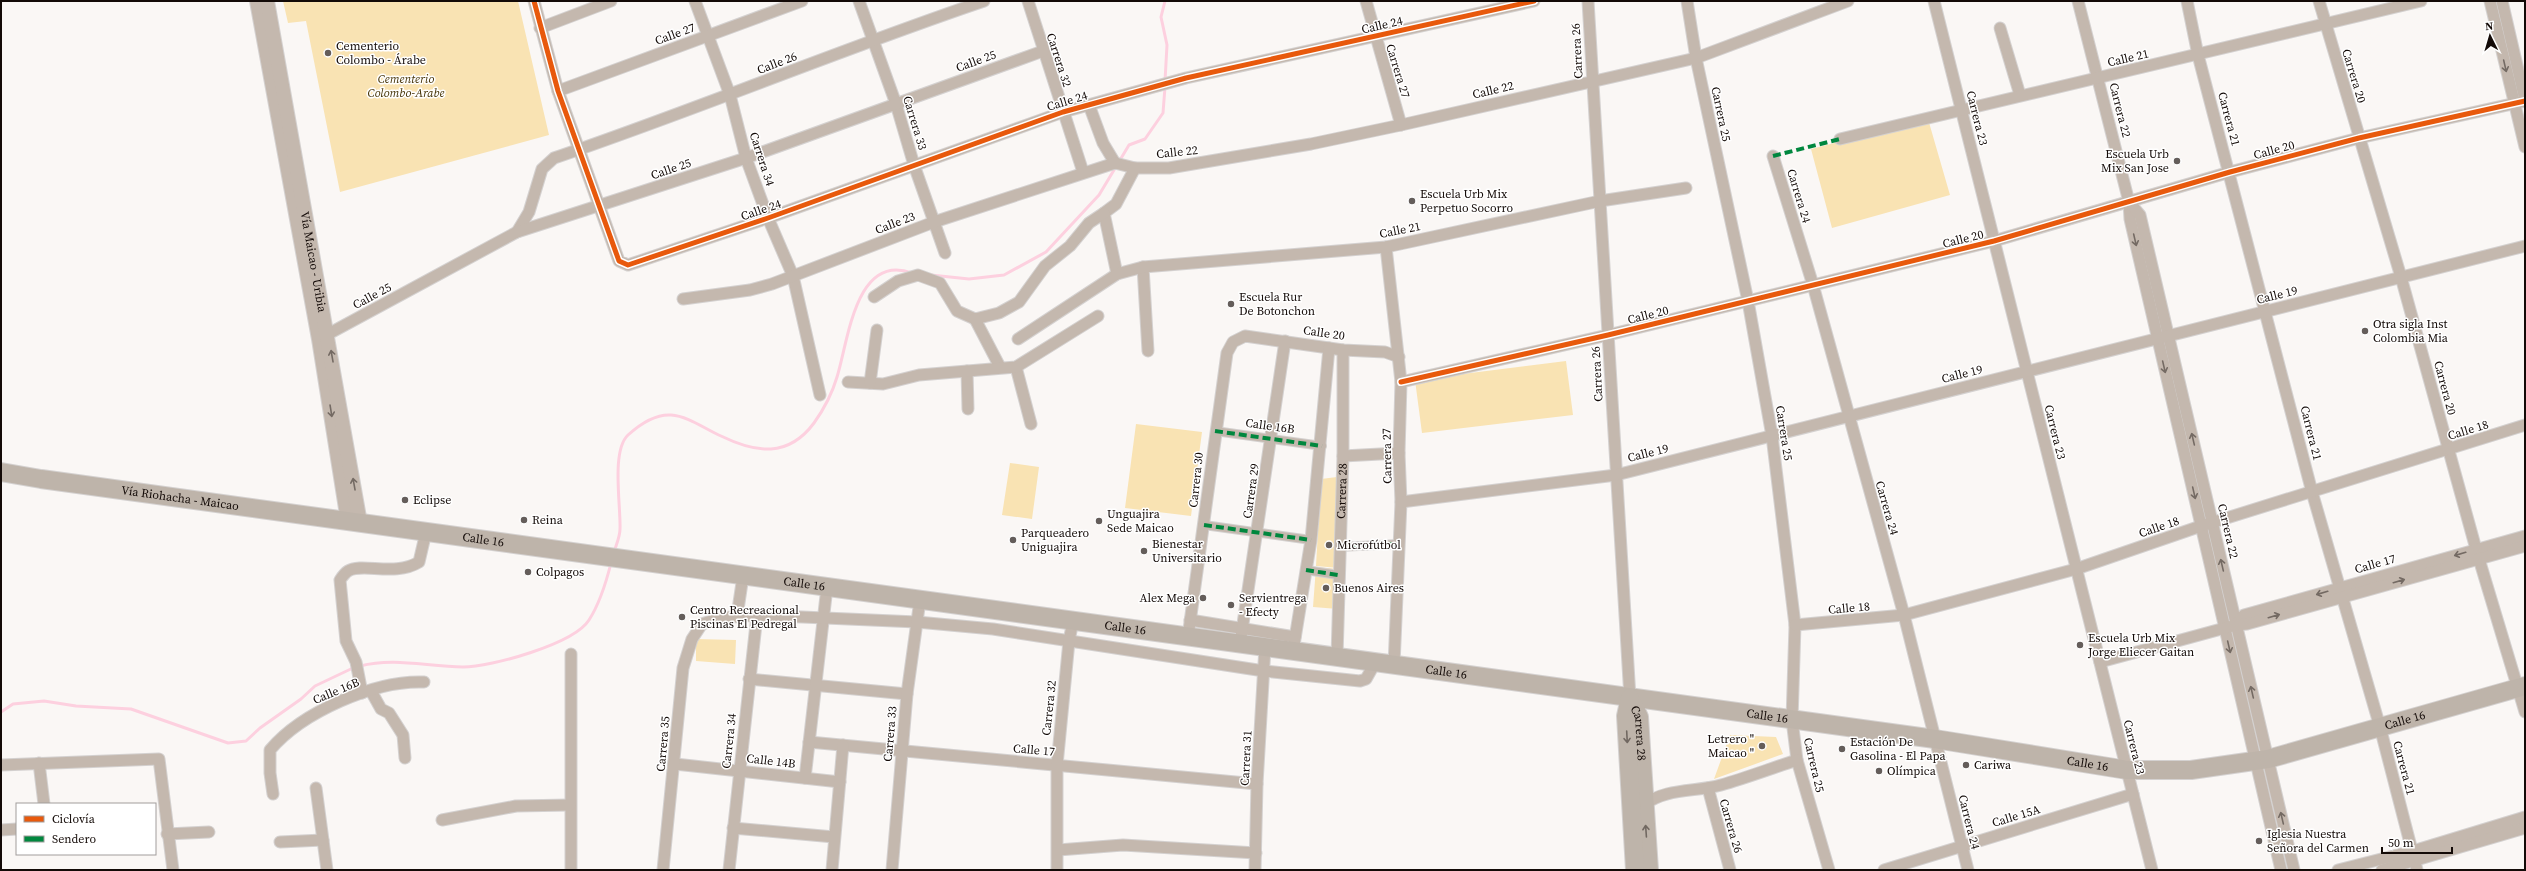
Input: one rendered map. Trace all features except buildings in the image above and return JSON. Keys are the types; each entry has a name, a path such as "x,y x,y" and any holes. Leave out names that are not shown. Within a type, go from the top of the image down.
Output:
{"highway":[{"name":"Vía Riohacha - Maicao","path":"1,472 41,479 354,522"},
{"name":"Calle 16","path":"354,522 1073,621 1189,628 1242,637 1265,648 1294,644 1337,657 1935,739 2126,770 2191,770 2262,760 2522,687"},
{"name":"Carrera 28","path":"1630,698 1638,717 1649,870"},
{"name":"Carrera 28","path":"1630,698 1626,716 1635,870"}],"street":[{"name":"Vía Maicao - Uribia","path":"257,1 324,337"},
{"name":"Vía Maicao - Uribia","path":"267,1 354,522"},
{"path":"534,1 558,91 599,208"},
{"path":"540,28 611,1"},
{"name":"Carrera 34","path":"695,1 730,95 746,158 768,218 793,276 820,395"},
{"name":"Calle 27","path":"558,91 802,1"},
{"name":"Carrera 33","path":"858,1 896,104 914,165 945,253"},
{"name":"Calle 26","path":"517,232 529,212 542,169 554,158 730,95 871,39 984,1"},
{"name":"Carrera 32","path":"1028,1 1083,172"},
{"name":"Carrera 27","path":"1366,1 1374,37 1401,124"},
{"name":"Calle 24","path":"599,208 619,262 628,265 768,218 1063,112 1152,86 1534,1"},
{"name":"Carrera 26","path":"1588,1 1630,698"},
{"name":"Carrera 25","path":"1687,1 1696,58 1748,301 1772,436 1795,625 1792,720 1797,760 1829,870"},
{"name":"Calle 22","path":"1115,162 1135,168 1169,168 1311,144 1592,80 1696,58 1848,1"},
{"name":"Carrera 23","path":"1934,1 2152,870"},
{"name":"Carrera 22","path":"2078,1 2099,78 2129,202 2130,219 2213,523 2236,625 2281,870"},
{"name":"Carrera 21","path":"2187,1 2198,55 2230,172 2312,492 2380,727 2415,861"},
{"name":"Carrera 20","path":"2319,1 2324,25 2401,277 2477,554 2522,687 2525,712"},
{"name":"Calle 21","path":"1840,140 1961,109 2198,55 2421,1"},
{"path":"2490,1 2525,147"},
{"path":"2502,1 2525,100"},
{"path":"2000,28 2020,95"},
{"name":"Calle 25","path":"324,337 517,232 556,218 599,208 746,158 1043,51"},
{"name":"Calle 20","path":"1401,382 1608,335 1994,241 2230,172 2359,138 2514,104 2525,100"},
{"path":"1088,105 1103,143 1115,162"},
{"name":"Carrera 24","path":"1773,156 1813,285 1848,417 1904,615 1968,870"},
{"name":"Calle 23","path":"683,299 750,290 793,276 934,222 1115,162"},
{"path":"976,319 1000,313 1019,302 1045,266 1070,246 1089,223 1116,204 1135,168"},
{"name":"Calle 21","path":"1018,339 1117,274 1143,267 1386,247 1600,201 1686,188"},
{"path":"1104,213 1117,274"},
{"name":"Calle 19","path":"1401,502 1616,475 2525,246"},
{"name":"Carrera 27","path":"1386,247 1401,382 1399,453 1401,502 1400,544 1394,665"},
{"path":"1143,267 1148,351"},
{"path":"874,297 898,281 918,275 940,283 957,310 976,319 1000,367"},
{"path":"848,382 883,384 919,375 1000,367 1016,367 1098,316"},
{"path":"870,383 877,330"},
{"name":"Calle 20","path":"1245,336 1343,350 1385,352 1399,357"},
{"name":"Carrera 30","path":"1189,628 1204,525 1215,431 1227,353 1233,342 1245,336"},
{"name":"Carrera 22","path":"2163,337 2201,526 2225,628 2294,870"},
{"name":"Carrera 29","path":"1242,637 1285,341"},
{"name":"Carrera 28","path":"1294,644 1311,540 1322,446 1329,348"},
{"name":"Carrera 28","path":"1337,657 1338,548 1343,456 1343,350"},
{"path":"1016,367 1031,424"},
{"path":"967,370 968,409"},
{"name":"Calle 18","path":"1795,625 1904,615 2076,569 2201,526 2525,425"},
{"name":"Calle 16B","path":"1215,431 1322,446"},
{"path":"1343,456 1399,453"},
{"path":"1204,525 1311,540"},
{"path":"405,758 403,735 390,713 381,709 367,692 356,662 346,641 340,580 349,571 356,569 397,570 411,568 419,562 426,532"},
{"name":"Calle 17","path":"2100,662 2236,625 2244,615 2341,592 2477,554 2525,536"},
{"path":"1338,548 1400,544"},
{"name":"Calle 17","path":"2477,554 2525,546"},
{"path":"1306,570 1338,575"},
{"path":"743,576 737,616 823,616 993,629 1264,671 1360,681 1366,679 1375,662"},
{"path":"805,778 827,587"},
{"name":"Carrera 33","path":"892,870 907,694 920,600"},
{"name":"Carrera 34","path":"729,870 757,615"},
{"name":"Carrera 35","path":"663,870 675,764 683,668 692,639 702,624 720,618 737,616"},
{"name":"Carrera 32","path":"1057,870 1057,766 1069,641 1073,621"},
{"name":"Calle 16","path":"1242,637 1294,644"},
{"name":"Carrera 31","path":"1255,870 1257,784 1265,648"},
{"path":"571,654 570,805 572,870"},
{"path":"749,679 907,694"},
{"name":"Calle 16B","path":"273,794 270,773 270,750 301,721 367,692 408,682 424,682"},
{"name":"Calle 17","path":"809,742 1257,784"},
{"path":"832,870 843,745"},
{"path":"1,765 159,759 163,829 173,870"},
{"path":"1644,805 1652,798 1665,794 1708,788 1797,760"},
{"path":"39,763 44,803"},
{"name":"Calle 14B","path":"675,764 840,782"},
{"path":"316,788 327,870"},
{"name":"Carrera 26","path":"1708,788 1730,870"},
{"name":"Calle 15A","path":"1884,870 2133,794"},
{"path":"442,820 516,806 570,805"},
{"path":"2338,870 2415,861 2525,817"},
{"path":"733,828 834,837"},
{"path":"2382,870 2525,828"},
{"path":"1,830 16,829"},
{"path":"163,829 209,832"},
{"path":"280,842 322,840"},
{"path":"1058,850 1123,845 1256,853"}],"green space":[{"name":"Cementerio Colombo-Arabe","path":"283,1 518,1 549,135 340,192 306,21 288,23"},
{"path":"1928,119 1950,195 1832,228 1811,149"},
{"path":"1566,361 1573,415 1422,433 1415,380"},
{"path":"1136,424 1202,432 1191,516 1125,508"},
{"path":"1010,463 1039,467 1032,519 1002,515"},
{"path":"1337,477 1340,525 1339,568 1316,566 1321,479"},
{"name":"Buenos Aires","path":"1316,567 1339,569 1338,609 1313,607"},
{"path":"696,639 736,640 735,664 696,661"},
{"path":"1730,735 1776,737 1783,754 1714,779"}],"waterway":[{"path":"1165,1 1161,17 1167,45 1165,81"},
{"path":"931,275 969,279 1004,275 1046,252 1099,195 1129,145 1145,139 1163,113 1165,87"},
{"path":"614,552 619,538 620,529 618,466 623,443 628,435 642,424 653,418 671,415 690,420 734,442 759,449 782,447 793,442 804,434 814,423 830,395 837,377 857,304 866,288 878,276 893,270 912,273"},
{"path":"360,666 386,662 450,667 476,666 511,658 550,645 580,629 589,620 602,593 611,563"},
{"path":"1,712 13,704 44,701 76,706 131,709 228,743 246,741 260,728 301,699 315,686 355,667"}],"marked path":[{"path":"1773,156 1840,139"},
{"path":"1215,431 1322,446"},
{"path":"1204,525 1311,540"},
{"path":"1339,547 1399,544"},
{"path":"1306,570 1338,575"}],"cycle path":[{"path":"534,1 558,91 619,261 628,265 768,218 1063,112 1186,78 1534,1"},
{"path":"1401,382 1608,335 1994,241 2230,172 2359,138 2525,101"}],"place":[{"name":"Cementerio Colombo - Árabe","path":"328,53"},
{"name":"Escuela Urb Mix San Jose","path":"2177,161"},
{"name":"Escuela Urb Mix Perpetuo Socorro","path":"1412,201"},
{"name":"Escuela Rur De Botonchon","path":"1231,304"},
{"name":"Otra sigla Inst Colombia Mia","path":"2365,331"},
{"name":"Eclipse","path":"405,500"},
{"name":"Reina","path":"524,520"},
{"name":"Unguajira Sede Maicao","path":"1099,521"},
{"name":"Parqueadero Uniguajira","path":"1013,540"},
{"name":"Microfútbol","path":"1329,545"},
{"name":"Bienestar Universitario","path":"1144,551"},
{"name":"Colpagos","path":"528,572"},
{"name":"Buenos Aires","path":"1326,588"},
{"name":"Alex Mega","path":"1203,598"},
{"name":"Servientrega - Efecty","path":"1231,605"},
{"name":"Centro Recreacional Piscinas El Pedregal","path":"682,617"},
{"name":"Escuela Urb Mix Jorge Eliecer Gaitan","path":"2080,645"},
{"name":"Letrero \" Maicao \"","path":"1762,746"},
{"name":"Estación De Gasolina - El Papa","path":"1842,749"},
{"name":"Cariwa","path":"1966,765"},
{"name":"Olímpica","path":"1879,771"},
{"name":"Iglesia Nuestra Señora del Carmen","path":"2259,841"}]}
